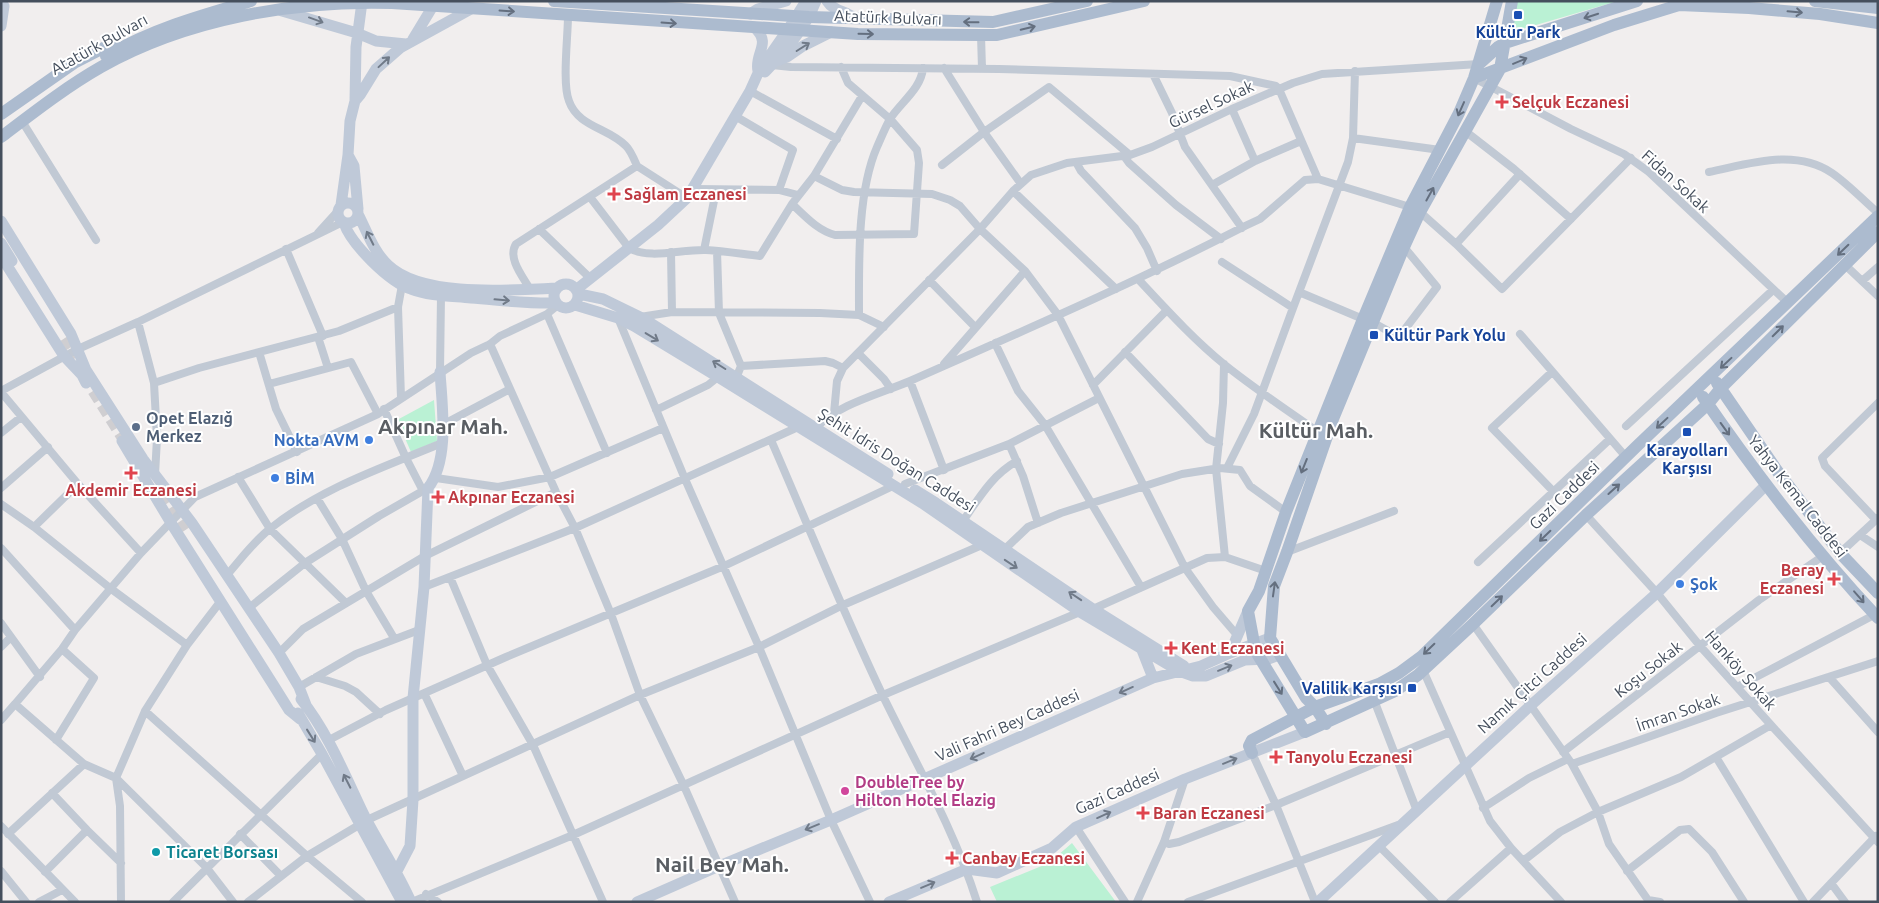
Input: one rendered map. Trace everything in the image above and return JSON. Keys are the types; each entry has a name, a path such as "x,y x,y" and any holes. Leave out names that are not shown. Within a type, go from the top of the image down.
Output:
{"main road":[{"path":"1,114 74,64 127,36 182,15 228,1"},
{"name":"Atatürk Bulvarı","path":"1,127 60,83 134,40 189,19 251,1"},
{"name":"Atatürk Bulvarı","path":"554,1 803,17 992,22 1087,1"},
{"path":"750,14 758,9 786,1"},
{"path":"803,17 806,1"},
{"path":"758,74 764,73 773,63 803,17 816,1"},
{"path":"827,1 836,10 847,13 856,19"},
{"name":"Atatürk Bulvarı","path":"1,137 60,92 102,66 146,45 185,30 275,9 362,2 858,34 998,35 1144,1"},
{"path":"1230,653 1259,591 1286,512 1318,432 1440,150 1474,78 1497,1"},
{"path":"1326,724 1316,707 1306,698 1270,638 1274,586 1368,320 1404,247 1415,210 1465,131 1500,70 1512,1"},
{"path":"1479,64 1505,43 1637,1"},
{"path":"1815,1 1878,8"},
{"path":"362,2 357,33 355,101 350,121 348,155 339,218 352,239 386,275 418,292 557,304 567,309 578,302 578,292 591,279 629,248 690,193 736,116 758,74 795,29"},
{"path":"1474,78 1500,70 1614,24 1679,5 1820,14 1878,22"},
{"path":"1,26 4,6"},
{"path":"409,42 433,6"},
{"path":"1,144 95,78 147,51 275,9 357,33 376,41 409,42"},
{"path":"355,101 376,69 409,42 471,9"},
{"path":"755,28 761,36 763,43 757,62 758,74"},
{"path":"773,63 831,32"},
{"path":"343,223 352,223 358,212 354,166 348,155"},
{"path":"340,208 351,203 358,212 382,259 396,272 424,284 445,287 530,289 556,288 567,284 578,292"},
{"name":"Gazi Caddesi","path":"1252,753 1249,746 1252,740 1316,707 1379,684 1422,656 1878,215"},
{"path":"1,221 71,334 86,370 155,476 182,510 279,653 299,687 306,705"},
{"path":"1,232 63,339 1,243"},
{"name":"Gazi Caddesi","path":"967,869 997,873 1052,848 1076,827 1185,779 1326,724 1395,691 1423,670 1586,515 1708,404 1721,388 1878,232"},
{"path":"1,256 64,356 82,375 171,523 289,710 300,719"},
{"path":"556,288 554,296 557,304"},
{"name":"Şehit İdris Doğan Caddesi","path":"578,292 603,299 640,317 739,371 796,417 963,521 1184,670"},
{"name":"Şehit İdris Doğan Caddesi","path":"575,305 618,318 634,326 922,503 1080,612 1142,650 1184,670"},
{"path":"402,902 393,873 410,846 413,800 413,698 424,587 429,486 442,443 444,424 440,372"},
{"name":"Yahya Kemal Caddesi","path":"1712,376 1778,472 1840,553 1878,594"},
{"name":"Yahya Kemal Caddesi","path":"1697,389 1766,485 1823,556 1876,617"},
{"name":"Namık Çitci Caddesi","path":"1319,901 1530,706 1657,593 1766,485"},
{"path":"363,822 327,741 306,705 185,531 295,705 300,719 411,902"},
{"path":"1248,611 1254,643 1261,660 1305,732"},
{"name":"Vali Fahri Bey Caddesi","path":"637,902 832,820 1153,678 1201,666 1270,638"},
{"path":"1142,650 1153,678"},
{"path":"1184,670 1198,677 1206,676 1245,660 1268,659 1279,655"},
{"path":"889,902 967,869"}],"street":[{"path":"568,16 566,88 572,109 582,119 625,145 637,166 690,193 779,190 798,196"},
{"path":"981,35 982,69"},
{"path":"773,63 841,68 1046,70 1230,76 1279,88 1318,179"},
{"name":"Gürsel Sokak","path":"843,368 980,229 1013,191 1031,175 1067,163 1127,156 1152,147 1279,88 1322,74 1479,64"},
{"path":"792,204 814,225 827,233 861,235 914,234 919,159 917,150 890,119 848,83 841,68"},
{"path":"859,315 864,193 871,163 890,119 918,83 923,68"},
{"path":"944,68 984,132 1021,184"},
{"path":"1046,70 1049,87 1127,156 1129,163 1176,205 1221,239"},
{"path":"1227,468 1254,414 1348,162 1353,138 1355,71"},
{"path":"1153,74 1186,147 1242,228"},
{"name":"Fidan Sokak","path":"1474,78 1631,158 1649,172 1788,303"},
{"path":"942,165 984,132 1049,87"},
{"path":"750,91 837,139"},
{"path":"590,196 629,248 636,252 649,254 704,250 760,256 792,204 814,176 862,96"},
{"path":"1232,109 1255,161"},
{"path":"736,116 794,150 779,190"},
{"path":"25,126 96,240"},
{"path":"1465,131 1520,174 1572,219"},
{"path":"1353,138 1440,150"},
{"path":"1212,184 1255,161 1302,141"},
{"path":"816,428 834,413 1116,289 1221,239 1260,219 1305,180 1318,179 1415,210 1456,244 1502,290 1631,158"},
{"path":"1709,172 1778,159 1797,160 1816,165 1832,173 1878,215"},
{"path":"1076,162 1080,170 1134,228 1147,248 1157,270"},
{"path":"530,289 512,254 516,244 637,166"},
{"path":"1456,244 1520,174"},
{"path":"814,176 842,190 864,193 932,194 950,200 960,206 980,229 1025,271 1058,315 1185,568 1212,607 1237,635"},
{"path":"704,250 716,191"},
{"path":"1013,191 1116,289"},
{"path":"317,235 340,208"},
{"path":"141,553 78,484 1,392 78,349 343,223"},
{"path":"539,229 591,279"},
{"path":"1299,292 1368,320 1399,337 1437,287 1404,247"},
{"path":"286,249 320,336 328,368"},
{"path":"717,251 719,313 739,371 825,362 833,363 843,368 837,381 834,413"},
{"path":"671,252 672,312"},
{"path":"1222,262 1293,308"},
{"path":"1844,264 1878,296"},
{"path":"1862,281 1878,267"},
{"path":"943,366 1025,271"},
{"path":"1138,279 1187,331 1224,364 1318,432"},
{"path":"929,280 975,327"},
{"path":"401,398 398,307 402,285"},
{"path":"1626,426 1773,290"},
{"path":"440,372 441,295"},
{"path":"1,720 40,677 75,630 110,588 195,497 297,452 381,411 470,353 490,344 500,336 547,314 557,304"},
{"path":"154,383 199,368 340,332 398,307"},
{"path":"1092,385 1167,310"},
{"path":"640,317 672,312 820,313 859,315 884,326"},
{"path":"547,314 607,453"},
{"path":"618,318 685,479 832,820 870,902"},
{"path":"138,322 154,383 157,438 155,476"},
{"path":"1520,334 1626,457"},
{"path":"995,343 1018,391 1045,425 1141,587"},
{"path":"490,344 574,528 611,614 640,695 684,786 734,902"},
{"path":"259,352 276,409 297,452"},
{"path":"1125,352 1208,439 1219,444"},
{"path":"858,354 884,379 891,389"},
{"path":"269,384 351,362 381,411 406,458 429,486"},
{"path":"1224,364 1216,469 1225,557"},
{"path":"1552,372 1492,428 1553,491"},
{"path":"656,410 708,385 718,377"},
{"path":"910,381 944,470"},
{"path":"444,424 510,389"},
{"path":"905,484 1009,444 1099,398"},
{"path":"1840,553 1877,519 1830,472 1822,458 1878,403"},
{"path":"1,433 21,417"},
{"path":"424,587 574,528 798,427"},
{"path":"249,608 305,563 429,486 498,487 550,477 664,428"},
{"path":"1478,562 1610,439"},
{"path":"771,440 883,695 926,778 967,869 977,902"},
{"path":"227,575 270,529 317,498 442,443"},
{"path":"1009,444 1023,476 1038,523"},
{"path":"1,488 48,447"},
{"path":"963,521 992,480 1016,461"},
{"path":"1005,549 1022,532 1038,523 1092,503 1182,474 1216,469 1240,470 1250,486 1286,512"},
{"path":"238,477 270,529 346,603"},
{"path":"34,527 78,484"},
{"path":"327,741 424,693 724,566 893,486"},
{"path":"279,653 303,629 425,556 556,492"},
{"path":"317,498 342,539 366,591 394,638"},
{"path":"3,508 34,527 110,588 186,645"},
{"path":"1287,552 1394,511"},
{"name":"Hanköy Sokak","path":"1586,515 1657,593 1700,646 1771,726 1877,838"},
{"path":"1860,535 1878,547"},
{"path":"248,902 307,856 363,822 640,695 759,647 843,605 982,545"},
{"path":"1,548 75,630"},
{"name":"Koşu Sokak","path":"1563,752 1760,600 1823,556"},
{"path":"411,902 426,894 573,835 883,695 1093,608 1207,558 1225,557 1266,572"},
{"path":"450,576 488,665 533,745 603,902"},
{"path":"121,902 120,806 116,778 145,711 186,645 220,602"},
{"path":"1737,687 1876,617"},
{"path":"1,623 40,677"},
{"path":"1473,624 1570,761 1598,812 1609,844 1626,871 1648,900 1660,902"},
{"path":"299,687 356,654 394,638 420,630"},
{"path":"1,647 10,637"},
{"path":"56,740 94,678 62,649"},
{"name":"İmran Sokak","path":"1484,808 1529,778 1570,761 1878,661"},
{"path":"1423,670 1484,808 1511,848 1561,902"},
{"path":"1829,676 1878,732"},
{"path":"316,677 346,686 356,692 380,714"},
{"path":"424,693 463,776"},
{"path":"1374,700 1417,811"},
{"path":"15,704 84,764 116,778 206,867 233,902"},
{"path":"145,711 307,856 362,902"},
{"path":"1523,860 1560,832 1598,812 1681,777 1771,726"},
{"path":"1164,842 1169,844 1179,842 1276,805 1450,732"},
{"path":"1252,753 1319,901"},
{"path":"173,902 206,867 322,754"},
{"path":"1716,758 1804,902"},
{"path":"8,834 84,764"},
{"path":"1136,902 1164,842 1185,779"},
{"path":"52,793 121,864"},
{"path":"1188,902 1299,860 1403,824"},
{"path":"1,826 75,902"},
{"path":"1076,827 1125,902"},
{"path":"1626,871 1680,830 1688,829 1712,852 1744,902"},
{"path":"45,872 87,830"},
{"path":"240,834 281,876"},
{"path":"1813,902 1877,838"},
{"path":"1379,846 1435,902"},
{"path":"1450,902 1511,848"},
{"path":"1,871 26,902"},
{"path":"1831,883 1845,902"},
{"path":"40,902 62,890"},
{"path":"426,894 438,902"}],"green space":[{"path":"1517,1 1618,1 1512,32"},
{"path":"434,400 437,441 411,452 397,420"},
{"path":"1072,843 1116,902 997,902 990,887 1049,863"}],"tunnel":[{"path":"65,338 77,357"},
{"path":"93,391 128,447"},
{"path":"163,493 187,529"}],"place":[{"name":"Kültür Park","path":"1518,15"},
{"name":"Selçuk Eczanesi","path":"1502,102"},
{"name":"Sağlam Eczanesi","path":"614,194"},
{"name":"Kültür Park Yolu","path":"1374,335"},
{"name":"Opet Elazığ Merkez","path":"136,427"},
{"name":"Karayolları Karşısı","path":"1687,432"},
{"name":"Nokta AVM","path":"369,440"},
{"name":"Akdemir Eczanesi","path":"131,473"},
{"name":"BİM","path":"275,478"},
{"name":"Akpınar Eczanesi","path":"438,497"},
{"name":"Beray Eczanesi","path":"1834,579"},
{"name":"Şok","path":"1680,584"},
{"name":"Kent Eczanesi","path":"1171,648"},
{"name":"Valilik Karşısı","path":"1412,688"},
{"name":"Tanyolu Eczanesi","path":"1276,757"},
{"name":"DoubleTree by Hilton Hotel Elazig","path":"845,791"},
{"name":"Baran Eczanesi","path":"1143,813"},
{"name":"Ticaret Borsası","path":"156,852"},
{"name":"Canbay Eczanesi","path":"952,858"}],"district":[{"name":"Akpınar Mah.","path":"443,427"},
{"name":"Kültür Mah.","path":"1316,431"},
{"name":"Nail Bey Mah.","path":"722,865"}]}
